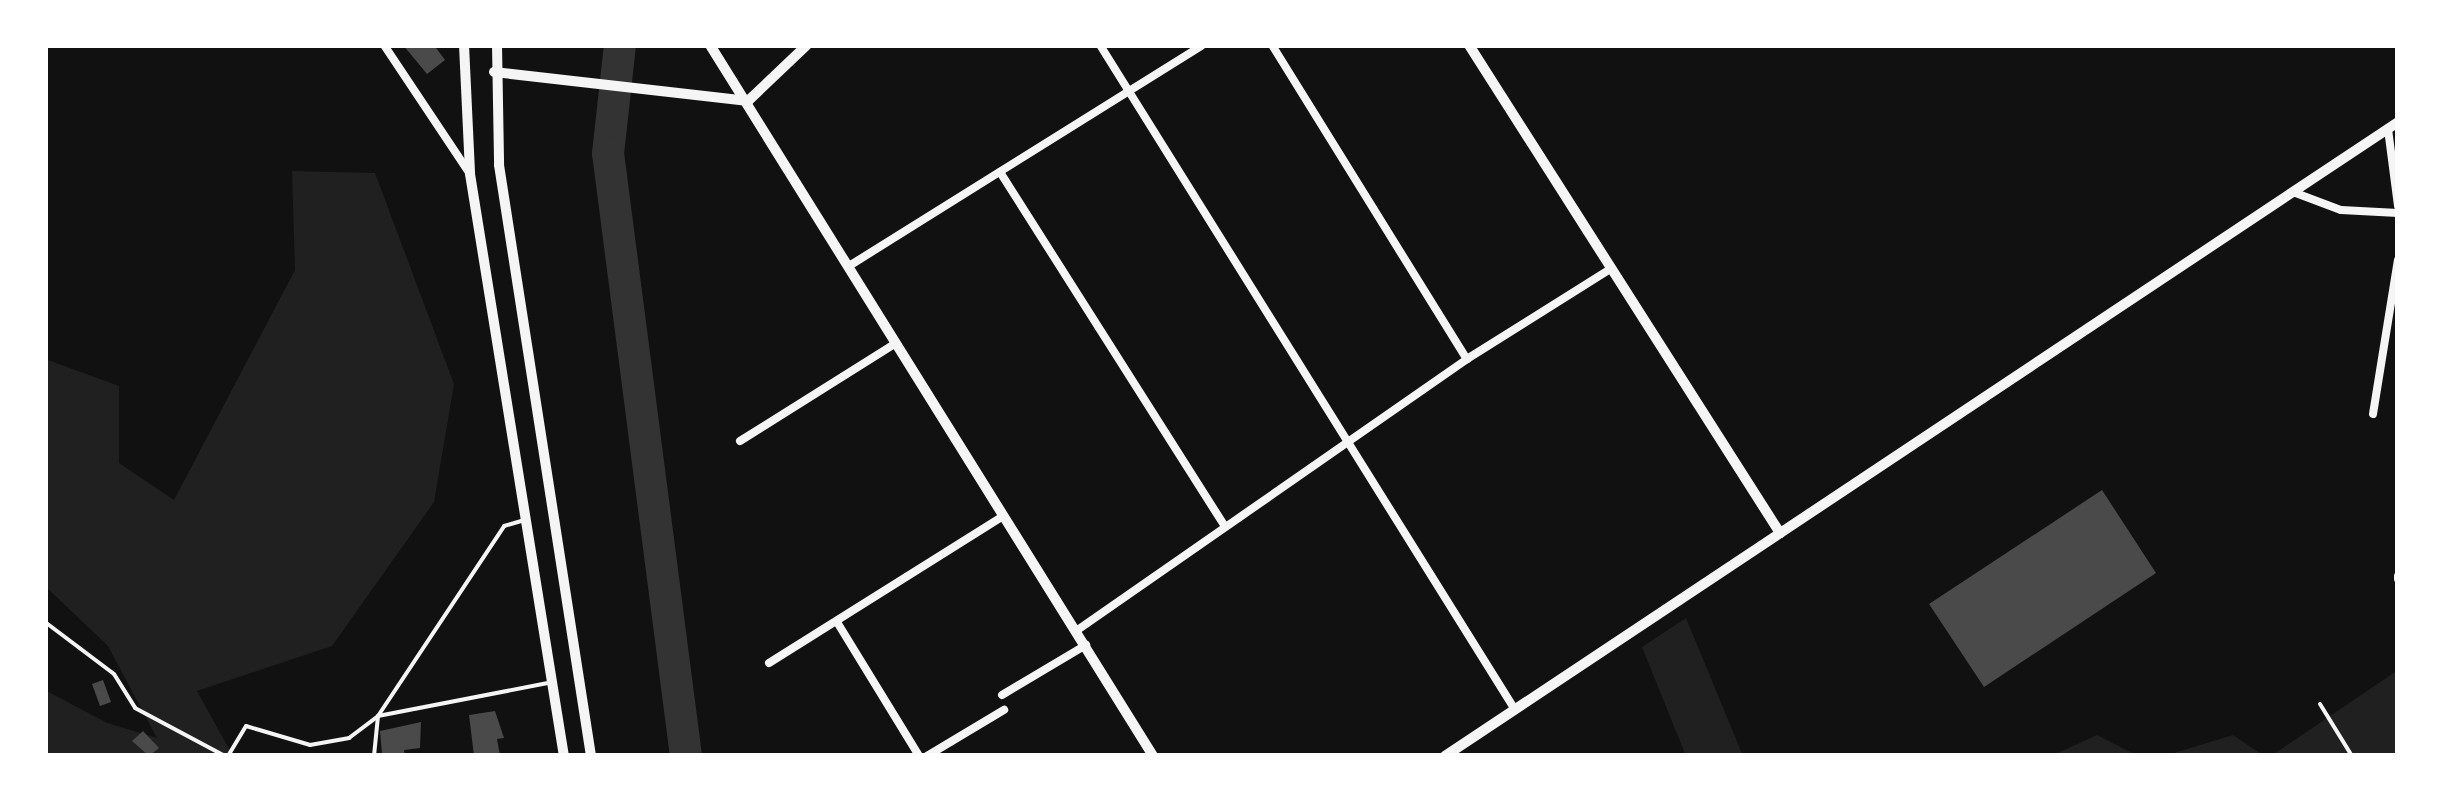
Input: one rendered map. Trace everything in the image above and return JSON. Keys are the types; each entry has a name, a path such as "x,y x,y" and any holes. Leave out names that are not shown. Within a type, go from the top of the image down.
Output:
{"street":[{"path":"384,45 470,174"},
{"path":"464,45 470,174 564,756"},
{"path":"496,45 494,72 508,237 591,756"},
{"path":"710,45 748,101 1000,518 1086,645 1153,756"},
{"path":"494,72 712,100 748,101 806,45"},
{"path":"1100,45 1514,708"},
{"path":"849,266 1202,45"},
{"path":"1272,45 1467,359"},
{"path":"1470,45 1780,533"},
{"path":"1445,756 1514,708 1780,533 2293,192 2393,126 2398,209 2341,210 2293,192"},
{"path":"1000,172 1224,525"},
{"path":"2373,414 2398,260"},
{"path":"1076,630 1467,359 1610,270"},
{"path":"740,441 896,343"},
{"path":"769,664 1000,518"},
{"path":"837,622 919,756"},
{"path":"1002,695 1086,645"},
{"path":"927,756 1004,710"}],"lane":[{"path":"45,622 114,674 135,708 226,756 246,726 310,745 350,738 378,716 504,526 526,520"},
{"path":"378,716 493,698 552,682"},
{"path":"2320,704 2352,756"},
{"path":"374,756 378,716"}],"shaded area":[{"path":"292,171 375,173 454,384 434,502 332,646 197,691 233,756 45,756 45,690 107,723 157,738 108,646 45,586 45,359 119,386 119,463 174,500 295,270"},
{"path":"1686,618 1743,756 1686,756 1642,647"},
{"path":"2398,670 2398,756 2271,756"},
{"path":"2097,735 2138,756 2051,756"},
{"path":"2233,735 2264,756 2164,756"}],"building":[{"path":"403,45 434,45 445,60 427,74"},
{"path":"2102,490 2156,573 1984,687 1929,604"},
{"path":"103,680 111,702 100,706 92,684"},
{"path":"495,711 504,738 497,739 500,756 474,756 469,715"},
{"path":"421,722 420,748 404,750 405,756 382,754 380,731"},
{"path":"143,731 159,748 149,756 132,741"}],"waterway":[{"path":"620,45 608,153 686,756"}]}
